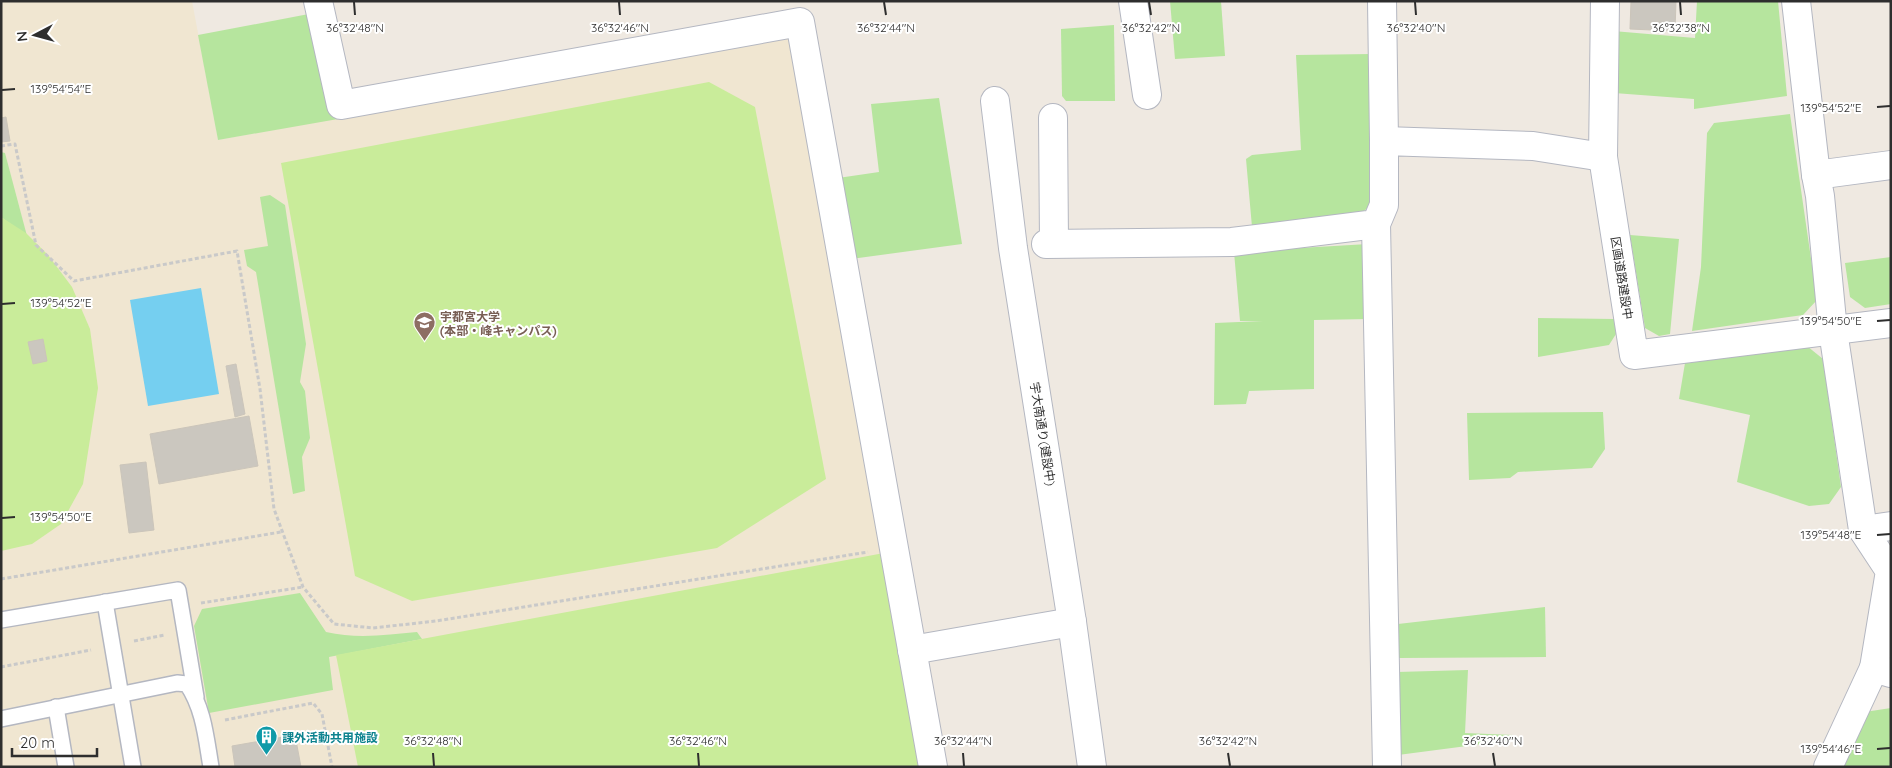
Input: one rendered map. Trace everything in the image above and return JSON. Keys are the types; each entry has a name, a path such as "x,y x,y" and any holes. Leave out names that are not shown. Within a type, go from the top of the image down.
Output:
{"street":[{"path":"318,1 341,106 800,22 933,767"},
{"path":"1133,1 1147,96"},
{"path":"1382,1 1384,205 1376,224 1387,767"},
{"name":"区画道路建設中","path":"1605,1 1603,157 1634,355 1891,323"},
{"path":"1796,1 1820,196 1833,331 1863,530 1890,571 1882,671 1828,767"},
{"name":"宇大南通り(建設中)","path":"995,101 1014,248 1072,622 1092,767"},
{"path":"1053,118 1050,243 1232,242 1376,224"},
{"path":"1384,141 1533,146 1603,157"},
{"path":"1816,175 1891,165"},
{"path":"1863,530 1891,526"},
{"path":"912,650 1072,622"}],"lane":[{"path":"1,620 178,590 196,697 204,724 211,767"},
{"path":"105,602 133,767"},
{"path":"1,719 177,683 187,684 196,697"},
{"path":"56,707 66,767"}],"path":[{"path":"1,146 15,144 36,244 74,281 237,251 260,389 274,509 303,587 334,624 373,628 436,621 894,548"},
{"path":"1,579 281,532"},
{"path":"197,604 303,587"},
{"path":"126,643 173,634"},
{"path":"1,667 97,649"},
{"path":"204,724 312,703 322,714 332,767"}],"shaded area":[{"name":"宇都宮大学 (本部・峰キャンパス)","path":"1,1 192,1 218,140 794,34 922,767 1,767"}],"green space":[{"path":"1170,1 1221,1 1225,56 1175,59"},
{"path":"1697,1 1778,1 1787,96 1694,109 1694,99 1614,93 1613,31 1695,38"},
{"path":"314,13 338,119 218,140 198,35"},
{"path":"1114,25 1115,101 1066,101 1062,96 1061,29"},
{"path":"1372,54 1370,206 1354,219 1252,227 1246,159 1252,155 1301,150 1296,55"},
{"path":"709,82 755,107 826,479 717,548 412,601 355,576 281,163"},
{"path":"939,98 962,244 851,259 838,178 879,172 871,104"},
{"path":"1790,114 1817,300 1803,315 1692,331 1701,267 1707,133 1714,123"},
{"path":"1,152 5,153 27,236 1,217"},
{"path":"270,195 285,205 306,344 300,382 305,391 310,438 302,457 305,491 293,494 256,272 247,266 244,250 268,246 260,197"},
{"path":"1,217 26,233 48,255 72,287 90,329 98,388 83,484 61,524 32,544 1,551"},
{"path":"1630,235 1679,239 1670,334 1659,336 1645,328"},
{"path":"1368,244 1369,319 1314,320 1314,389 1249,391 1246,404 1214,405 1215,323 1263,321 1240,321 1234,252"},
{"path":"1891,257 1891,304 1865,308 1850,297 1845,263"},
{"path":"1538,318 1614,319 1616,334 1609,345 1538,357"},
{"path":"1807,346 1823,359 1841,487 1829,504 1809,506 1737,482 1750,415 1679,399 1685,363"},
{"path":"1603,412 1605,449 1592,468 1518,472 1510,478 1469,480 1467,413"},
{"path":"884,553 922,767 358,767 336,655"},
{"path":"300,593 326,632 360,636 417,632 422,639 329,657 333,690 209,713 194,626 202,609"},
{"path":"1545,607 1546,657 1399,658 1398,624"},
{"path":"1468,670 1465,733 1513,735 1513,740 1398,755 1397,672"},
{"path":"1891,708 1891,767 1837,767 1858,713"}],"water":[{"path":"201,288 219,394 148,406 130,300"}],"building":[{"path":"1631,1 1676,1 1675,31 1630,29"},
{"path":"6,117 10,141 1,142 1,118"},
{"path":"43,339 47,361 33,364 28,342"},
{"path":"236,364 245,414 235,417 226,366"},
{"path":"249,416 258,466 159,484 150,434"},
{"path":"146,462 154,530 129,533 120,465"},
{"name":"課外活動共用施設","path":"295,735 301,767 235,767 232,746"}],"place":[{"name":"宇都宮大学 (本部・峰キャンパス)","path":"424,342"},
{"name":"課外活動共用施設","path":"266,756"}]}
